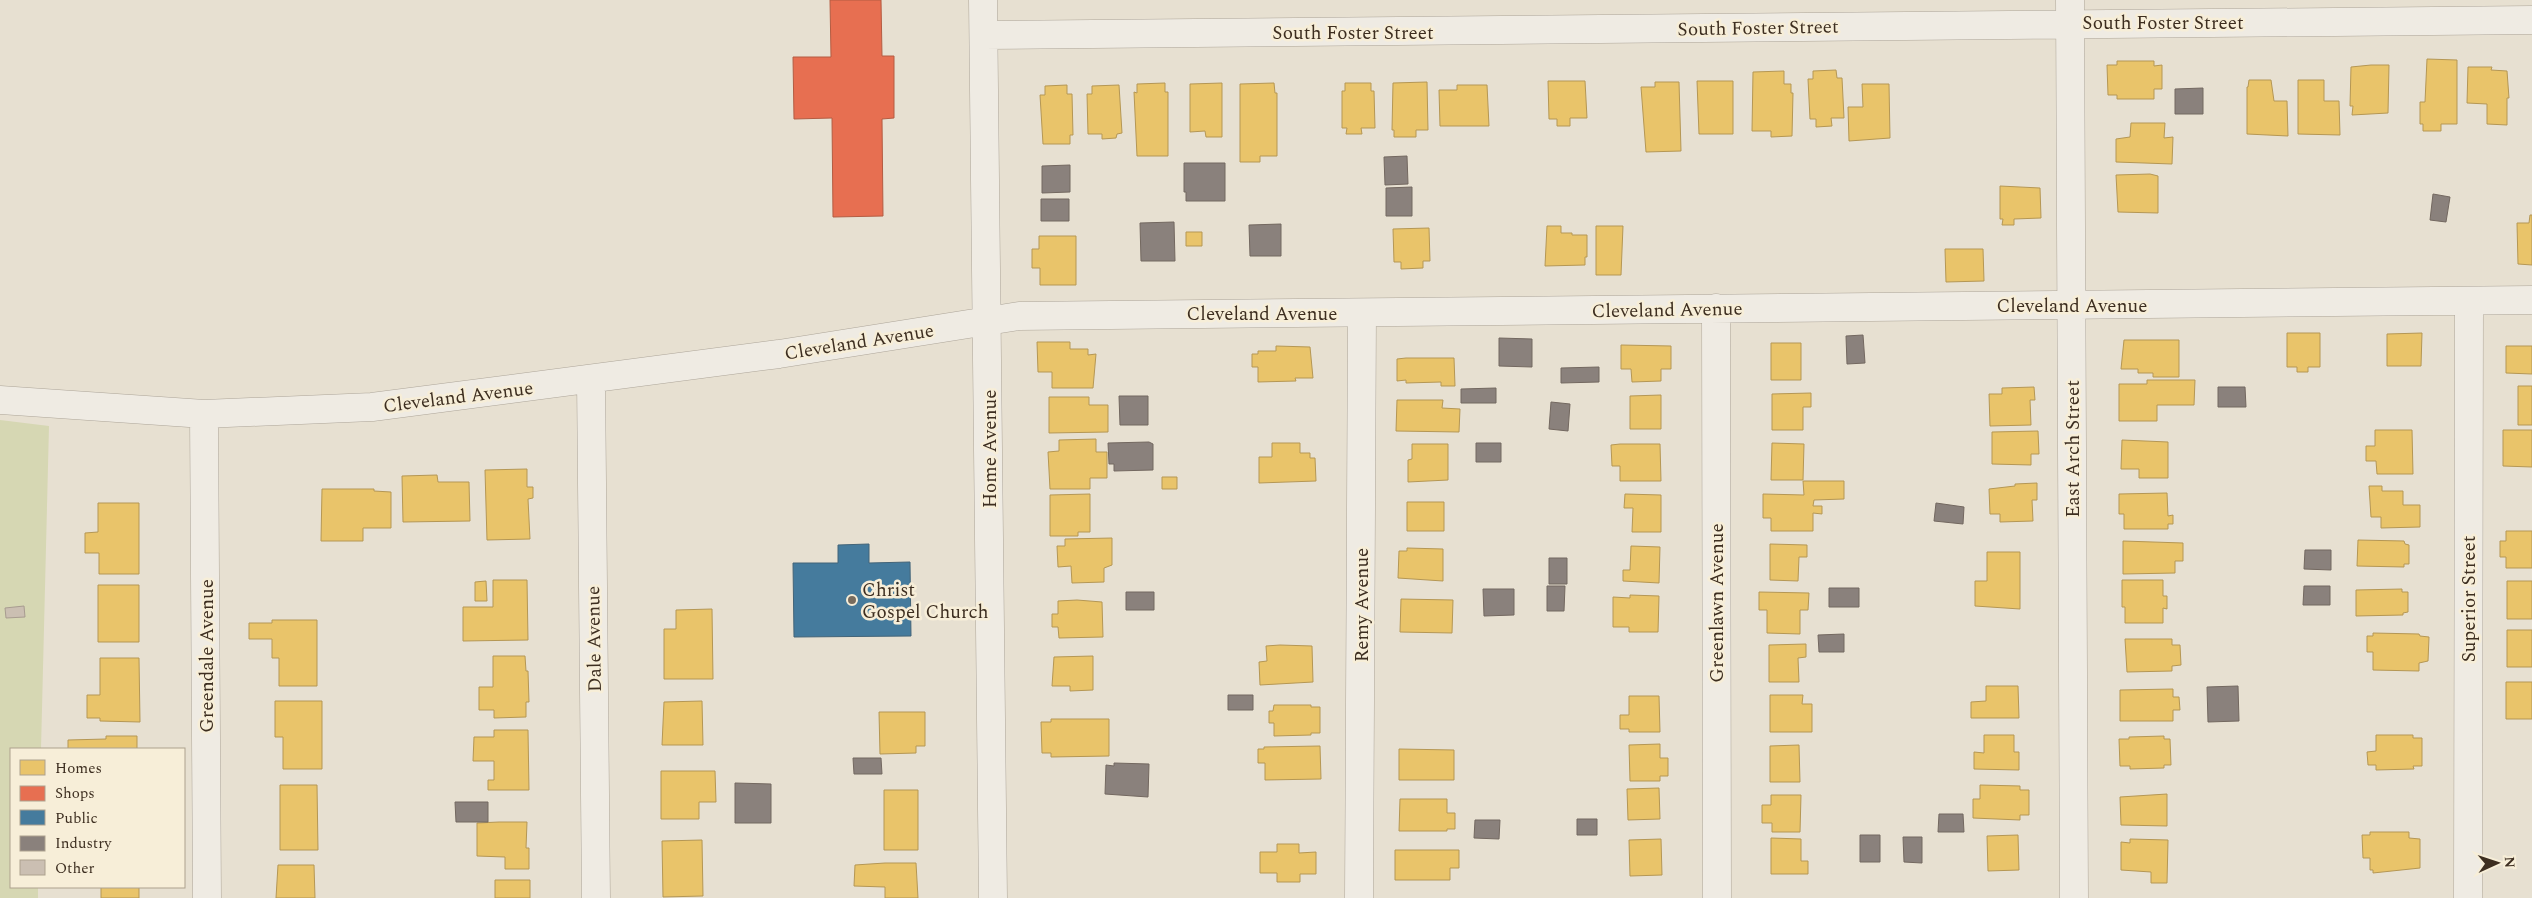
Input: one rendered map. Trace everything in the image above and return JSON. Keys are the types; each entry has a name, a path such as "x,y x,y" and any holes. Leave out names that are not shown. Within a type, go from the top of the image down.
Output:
{"street":[{"name":"Home Avenue","path":"983,0 993,898"},
{"name":"South Foster Street","path":"984,35 2070,11 2532,20"},
{"name":"East Arch Street","path":"2070,11 2074,898"},
{"name":"Cleveland Avenue","path":"0,400 204,414 372,407 779,354 1028,315 2532,300"},
{"name":"Superior Street","path":"2468,898 2469,301"},
{"name":"Greenlawn Avenue","path":"1716,308 1717,898"},
{"name":"Remy Avenue","path":"1359,898 1362,313"},
{"name":"Dale Avenue","path":"591,379 596,898"},
{"name":"Greendale Avenue","path":"204,414 207,898"}],"green space":[{"path":"0,420 49,426 41,748 10,748 10,888 38,888 38,898 0,898"}],"building: Homes":[{"path":"2427,59 2457,60 2457,124 2441,124 2441,131 2423,131 2423,124 2420,124 2420,102 2425,102"},
{"path":"2117,61 2154,61 2154,66 2162,65 2162,89 2154,89 2154,99 2117,99 2117,95 2108,95 2107,65 2117,65"},
{"path":"2389,65 2388,113 2352,115 2353,106 2350,106 2351,67"},
{"path":"2468,67 2492,67 2491,70 2507,71 2509,98 2507,98 2507,125 2487,124 2487,104 2467,103"},
{"path":"1836,70 1837,78 1842,78 1844,118 1831,118 1832,126 1816,127 1816,119 1810,119 1808,79 1813,79 1813,71"},
{"path":"1784,71 1784,84 1791,84 1791,93 1793,93 1792,136 1771,137 1771,131 1752,131 1753,72"},
{"path":"2249,80 2271,80 2274,101 2287,101 2288,136 2247,134 2247,87"},
{"path":"2298,80 2324,80 2324,101 2339,101 2340,135 2298,134"},
{"path":"1548,81 1585,81 1587,118 1570,118 1570,126 1557,126 1557,119 1549,119"},
{"path":"1697,81 1733,81 1733,134 1699,134"},
{"path":"1427,82 1428,130 1416,130 1416,137 1394,137 1394,130 1392,130 1393,83"},
{"path":"1655,82 1679,82 1681,151 1646,152 1641,87 1655,87"},
{"path":"1165,83 1165,92 1168,92 1168,156 1137,156 1134,92 1137,93 1137,84"},
{"path":"1222,83 1222,137 1206,137 1205,131 1190,132 1190,84"},
{"path":"1274,83 1275,93 1277,93 1277,156 1260,156 1260,162 1240,162 1240,84"},
{"path":"1345,83 1371,83 1371,91 1374,91 1375,128 1361,128 1362,134 1346,134 1347,128 1342,128 1342,91 1345,91"},
{"path":"1862,84 1889,84 1890,138 1849,141 1848,107 1863,107"},
{"path":"1067,85 1067,94 1072,94 1073,135 1070,135 1070,144 1043,144 1040,95 1045,95 1045,86"},
{"path":"1119,85 1122,133 1117,134 1116,138 1102,139 1102,134 1088,134 1087,94 1092,94 1092,86"},
{"path":"1457,85 1487,85 1489,126 1440,126 1439,90 1457,90"},
{"path":"2131,123 2165,123 2164,138 2173,137 2172,164 2116,162 2116,139 2130,137"},
{"path":"2150,174 2158,176 2158,213 2118,212 2116,175"},
{"path":"2000,186 2040,188 2041,218 2014,219 2014,225 2002,225 2003,219 2000,219"},
{"path":"2530,215 2532,215 2532,265 2518,264 2517,223 2529,223"},
{"path":"1547,226 1561,226 1561,233 1587,235 1585,265 1545,266"},
{"path":"1596,226 1623,226 1621,275 1596,275"},
{"path":"1429,228 1430,261 1423,261 1423,268 1401,269 1401,262 1394,262 1393,229"},
{"path":"1186,232 1202,232 1202,246 1186,246"},
{"path":"1039,236 1076,236 1076,285 1040,285 1040,268 1032,268 1032,249 1039,249"},
{"path":"1945,249 1983,249 1984,281 1946,282"},
{"path":"2287,333 2320,333 2320,367 2308,367 2308,372 2297,372 2297,367 2287,367"},
{"path":"2422,333 2421,366 2387,366 2387,334"},
{"path":"2124,340 2179,340 2179,377 2153,377 2153,373 2138,373 2138,369 2121,369"},
{"path":"1037,342 1070,342 1070,349 1088,349 1088,355 1096,354 1093,388 1052,388 1052,372 1038,372"},
{"path":"1771,343 1801,343 1801,380 1771,380"},
{"path":"1621,345 1671,346 1671,369 1661,369 1661,381 1632,382 1631,369 1621,369"},
{"path":"1276,346 1310,347 1313,378 1295,378 1296,381 1258,382 1258,367 1252,367 1252,354 1258,354 1258,351 1276,351"},
{"path":"2506,346 2532,346 2532,374 2506,373"},
{"path":"1454,358 1455,386 1441,386 1441,382 1406,383 1406,380 1397,381 1397,359"},
{"path":"2147,380 2195,380 2194,405 2157,405 2157,421 2119,421 2119,384 2147,384"},
{"path":"2518,386 2532,386 2532,425 2518,425"},
{"path":"2034,387 2035,400 2030,400 2031,425 1990,426 1989,394 2002,394 2002,388"},
{"path":"1811,393 1811,407 1803,407 1803,430 1772,430 1772,394"},
{"path":"1661,395 1661,429 1630,429 1630,396"},
{"path":"1049,397 1089,397 1089,405 1108,405 1108,432 1049,433"},
{"path":"1397,400 1443,400 1442,408 1460,409 1459,432 1396,431"},
{"path":"2375,430 2412,430 2413,474 2377,474 2376,461 2366,461 2366,446 2375,446"},
{"path":"2503,430 2532,430 2532,467 2503,466"},
{"path":"2038,431 2039,454 2031,454 2031,465 1992,464 1992,432"},
{"path":"1096,439 1096,452 1107,452 1107,478 1090,478 1090,489 1050,489 1048,452 1059,451 1059,440"},
{"path":"2122,440 2168,442 2168,478 2139,478 2139,469 2121,469"},
{"path":"1272,443 1300,443 1300,453 1310,453 1310,458 1315,458 1316,481 1259,483 1259,457 1272,457"},
{"path":"1772,443 1804,444 1803,480 1771,480"},
{"path":"1412,444 1448,444 1448,480 1408,482 1408,460 1412,459"},
{"path":"1660,444 1661,481 1620,481 1620,466 1612,466 1611,445"},
{"path":"527,469 527,487 533,487 533,498 528,499 530,539 487,540 485,470"},
{"path":"437,475 438,482 469,482 470,521 403,522 402,476"},
{"path":"1162,477 1177,477 1177,489 1162,489"},
{"path":"1803,481 1844,481 1844,499 1814,500 1813,506 1822,506 1822,514 1813,513 1813,531 1771,531 1771,518 1763,518 1763,494 1804,495"},
{"path":"2037,483 2037,500 2032,500 2033,521 2000,522 2000,514 1990,514 1989,489 2015,486 2015,484"},
{"path":"2369,486 2382,486 2382,491 2403,491 2403,505 2420,505 2420,527 2381,528 2381,517 2371,517"},
{"path":"322,489 374,489 374,491 391,492 391,528 363,528 363,541 321,541"},
{"path":"2167,493 2168,516 2173,515 2173,524 2168,524 2168,529 2124,529 2124,514 2119,514 2119,494"},
{"path":"1090,494 1090,532 1078,532 1078,536 1050,536 1050,495"},
{"path":"1625,494 1661,495 1661,532 1632,532 1633,508 1624,508"},
{"path":"1407,502 1444,502 1444,531 1407,531"},
{"path":"98,503 139,503 139,574 99,574 99,553 85,553 85,533 98,532"},
{"path":"2506,531 2532,531 2532,568 2506,568 2506,557 2500,557 2500,541 2506,541"},
{"path":"1112,538 1112,565 1104,568 1104,582 1072,583 1071,566 1058,567 1057,546 1065,546 1065,539"},
{"path":"2358,540 2404,541 2405,544 2409,545 2409,564 2404,564 2404,567 2357,566"},
{"path":"2123,541 2183,543 2183,561 2175,561 2175,573 2123,574"},
{"path":"1770,544 1807,545 1807,557 1799,557 1798,581 1770,580"},
{"path":"1631,546 1660,547 1659,583 1623,581 1623,570 1630,570"},
{"path":"1407,548 1443,549 1443,581 1398,578 1399,551 1407,551"},
{"path":"1987,552 2020,552 2020,609 1975,606 1975,581 1987,581"},
{"path":"493,580 527,580 528,640 463,641 463,607 493,607"},
{"path":"2122,580 2163,580 2163,596 2167,596 2167,609 2163,608 2163,623 2125,623 2125,607 2122,607"},
{"path":"486,581 487,601 475,601 475,582"},
{"path":"2507,581 2532,581 2532,619 2507,619"},
{"path":"98,585 139,585 139,642 98,642"},
{"path":"2402,589 2402,592 2408,592 2408,612 2403,613 2403,615 2356,616 2356,590"},
{"path":"1759,592 1809,593 1808,610 1800,610 1800,634 1767,633 1767,610 1759,610"},
{"path":"1630,595 1659,596 1658,632 1629,632 1629,627 1613,627 1613,597 1630,598"},
{"path":"1401,599 1453,600 1452,633 1400,632"},
{"path":"1058,601 1102,602 1103,637 1059,638 1058,627 1052,627 1052,614 1058,614"},
{"path":"712,609 713,679 664,679 664,629 676,629 676,610"},
{"path":"272,620 317,620 317,686 279,686 279,658 272,658 272,639 249,639 249,623 272,623"},
{"path":"2507,630 2532,630 2532,667 2507,667"},
{"path":"2373,633 2419,634 2420,636 2429,637 2428,661 2419,663 2419,671 2373,670 2373,652 2367,652 2367,636 2373,636"},
{"path":"2125,639 2172,639 2172,645 2180,645 2181,665 2172,666 2172,671 2127,672"},
{"path":"1806,644 1806,657 1798,658 1799,682 1769,682 1769,645"},
{"path":"1266,646 1312,646 1313,682 1260,685 1259,662 1267,661"},
{"path":"493,656 525,656 526,671 528,671 529,702 526,702 526,717 494,718 494,710 479,710 479,687 493,687"},
{"path":"1093,656 1093,690 1070,691 1070,686 1052,686 1054,657"},
{"path":"100,658 139,658 140,722 100,721 100,718 87,718 87,695 100,695"},
{"path":"2506,682 2532,682 2532,719 2506,719"},
{"path":"1986,686 2018,686 2019,718 1971,718 1971,702 1986,701"},
{"path":"2173,689 2173,697 2179,697 2180,710 2173,710 2173,721 2120,721 2120,690"},
{"path":"1770,695 1803,695 1802,704 1812,704 1812,732 1770,732"},
{"path":"1629,696 1659,696 1660,732 1629,732 1629,729 1620,729 1620,715 1629,715"},
{"path":"275,701 322,701 322,769 283,769 283,737 275,737"},
{"path":"702,701 703,745 662,745 664,702"},
{"path":"1274,705 1311,705 1311,707 1320,707 1320,733 1274,736 1274,723 1269,723 1269,711 1273,711"},
{"path":"879,712 925,712 925,746 916,746 916,753 880,754"},
{"path":"1051,719 1109,719 1109,756 1051,757 1051,753 1042,753 1041,722 1051,722"},
{"path":"494,730 528,730 529,790 488,790 488,780 494,780 494,761 473,761 474,737 494,737"},
{"path":"1984,735 2014,735 2014,752 2019,752 2019,770 1974,769 1974,752 1984,753"},
{"path":"2376,735 2413,735 2413,738 2422,738 2422,766 2413,766 2414,769 2376,770 2376,765 2368,765 2367,752 2376,751"},
{"path":"106,736 137,736 137,748 68,748 68,740 106,739"},
{"path":"2164,736 2164,739 2170,739 2171,765 2164,765 2164,768 2130,769 2130,766 2120,766 2119,739"},
{"path":"1660,744 1660,758 1668,758 1668,776 1660,776 1660,781 1630,781 1629,745"},
{"path":"1799,745 1800,782 1770,782 1770,746"},
{"path":"1320,746 1321,779 1265,780 1265,763 1258,763 1258,749 1264,749 1264,747"},
{"path":"1399,749 1454,750 1454,780 1399,780"},
{"path":"661,771 715,771 716,802 699,802 699,819 661,819"},
{"path":"280,785 317,785 318,850 280,850"},
{"path":"1980,785 2020,786 2020,790 2029,790 2029,815 2020,815 2020,820 1973,818 1973,799 1980,799"},
{"path":"1659,788 1660,819 1628,820 1627,789"},
{"path":"884,790 918,790 918,850 884,850"},
{"path":"2167,794 2167,826 2121,825 2120,797"},
{"path":"1771,795 1801,795 1800,832 1772,832 1772,823 1762,823 1762,805 1771,805"},
{"path":"1400,799 1447,799 1447,813 1455,813 1455,829 1447,829 1447,831 1399,831"},
{"path":"527,822 526,848 529,848 529,869 505,869 505,857 477,856 477,823"},
{"path":"2370,832 2409,832 2409,838 2420,839 2420,868 2373,873 2373,870 2370,870 2370,858 2363,858 2362,835 2370,835"},
{"path":"2018,835 2019,870 1988,871 1987,836"},
{"path":"1771,838 1801,839 1801,861 1808,861 1808,874 1771,874"},
{"path":"1661,839 1662,875 1630,876 1629,840"},
{"path":"2130,839 2168,840 2167,883 2151,883 2151,872 2121,870 2121,842 2130,843"},
{"path":"702,840 703,896 663,897 662,841"},
{"path":"1277,844 1299,844 1299,853 1316,852 1316,874 1300,874 1300,882 1277,882 1277,873 1260,873 1260,852 1277,852"},
{"path":"1395,850 1459,850 1459,868 1450,868 1450,880 1395,880"},
{"path":"916,863 918,898 885,898 885,887 854,886 855,865"},
{"path":"278,865 314,865 315,898 276,898"},
{"path":"495,880 530,880 530,898 495,898"},
{"path":"101,888 139,888 139,898 101,898"}],"building: Shops":[{"path":"830,0 881,0 882,56 894,56 894,118 882,119 883,216 833,217 832,118 794,119 793,57 831,57"}],"building: Public":[{"name":"Christ Gospel Church","path":"869,544 869,563 910,562 911,636 794,637 793,563 838,563 838,545"}],"building: Industry":[{"path":"2203,88 2203,114 2175,114 2175,89"},
{"path":"1407,156 1408,184 1385,185 1384,157"},
{"path":"1184,163 1225,163 1225,201 1186,201 1186,192 1184,192"},
{"path":"1070,165 1070,192 1042,193 1042,166"},
{"path":"1412,187 1412,216 1386,216 1386,188"},
{"path":"2433,194 2450,197 2446,222 2430,220"},
{"path":"1041,199 1069,199 1069,221 1041,221"},
{"path":"1174,222 1175,261 1141,261 1140,223"},
{"path":"1281,224 1281,256 1250,256 1249,225"},
{"path":"1863,335 1865,363 1847,364 1846,336"},
{"path":"1499,338 1532,339 1532,367 1499,366"},
{"path":"1599,367 1599,382 1561,383 1561,368"},
{"path":"2218,387 2245,387 2246,407 2218,407"},
{"path":"1496,388 1496,403 1461,403 1461,389"},
{"path":"1119,396 1148,396 1148,425 1120,425"},
{"path":"1551,402 1570,404 1568,431 1549,429"},
{"path":"1149,442 1153,444 1153,470 1114,471 1114,464 1109,464 1108,443"},
{"path":"1476,443 1501,443 1501,462 1476,462"},
{"path":"1936,503 1964,507 1963,524 1934,521"},
{"path":"2305,550 2331,550 2331,570 2304,569"},
{"path":"1549,558 1567,558 1567,584 1549,584"},
{"path":"1547,586 1565,586 1564,611 1547,611"},
{"path":"2304,586 2330,586 2330,605 2303,605"},
{"path":"1829,588 1859,588 1859,607 1829,607"},
{"path":"1483,589 1514,589 1514,615 1484,616"},
{"path":"1126,592 1154,592 1154,610 1126,610"},
{"path":"1844,634 1844,652 1819,652 1818,635"},
{"path":"2238,686 2239,721 2208,722 2207,687"},
{"path":"1228,695 1253,695 1253,710 1228,710"},
{"path":"853,758 881,758 882,774 854,774"},
{"path":"1114,763 1149,764 1148,797 1105,794 1106,765 1114,766"},
{"path":"735,783 771,784 771,823 735,823"},
{"path":"455,802 488,802 488,822 456,822"},
{"path":"1939,814 1963,814 1964,832 1938,832"},
{"path":"1577,819 1597,819 1597,835 1577,835"},
{"path":"1475,820 1500,820 1499,839 1474,838"},
{"path":"1860,835 1880,835 1880,862 1860,862"},
{"path":"1903,837 1922,837 1922,863 1904,862"}],"building: Other":[{"path":"24,606 25,617 6,618 5,608"}],"place":[{"name":"Christ Gospel Church","path":"852,600"}]}
